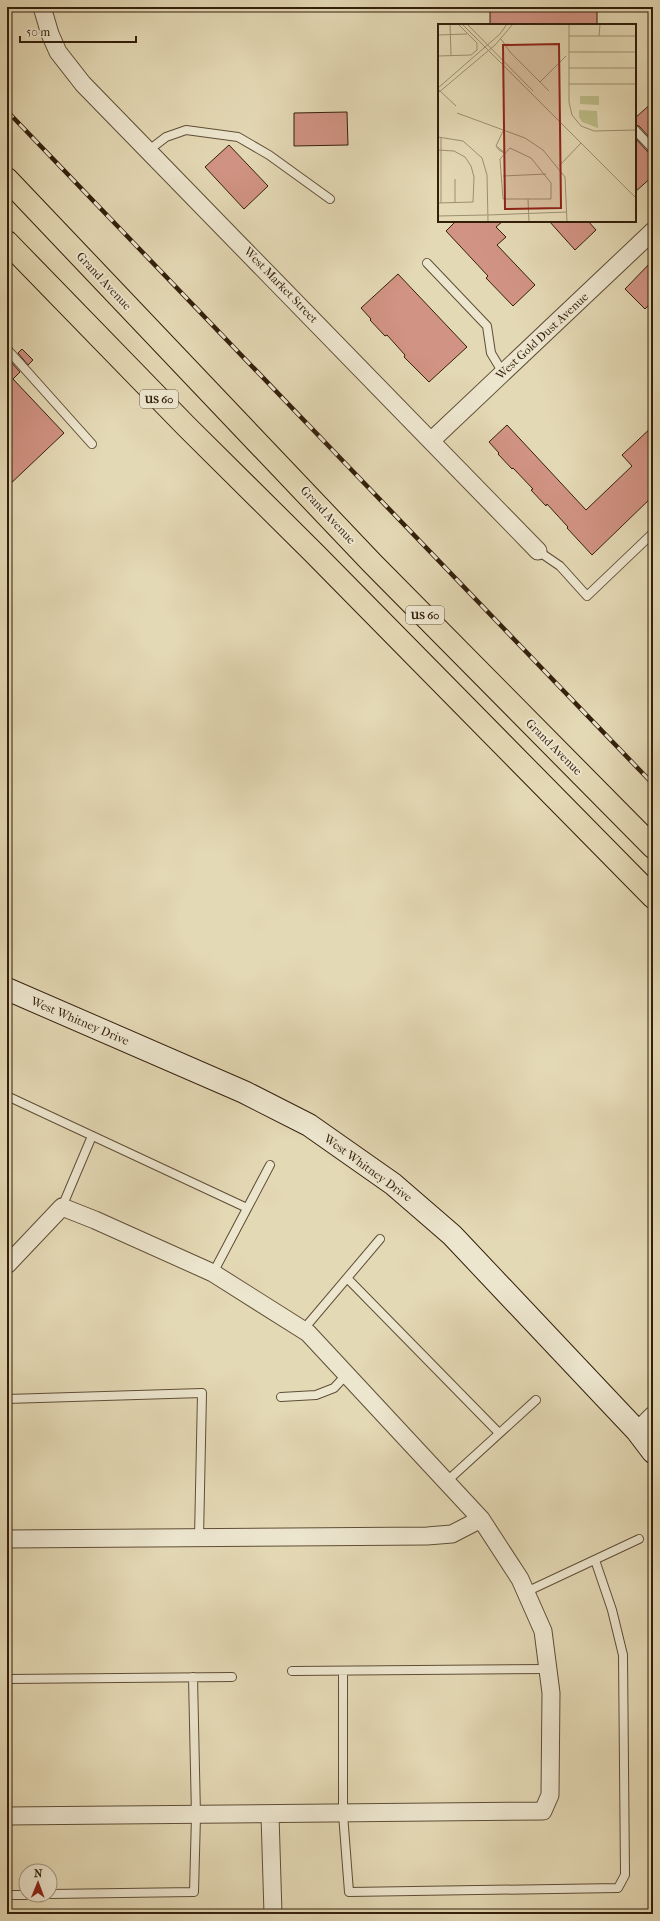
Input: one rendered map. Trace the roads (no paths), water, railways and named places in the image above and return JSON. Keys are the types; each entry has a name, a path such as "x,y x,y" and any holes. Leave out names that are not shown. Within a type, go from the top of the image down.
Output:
{"highway":[{"name":"Grand Avenue","path":"7,179 372,563 653,847"},
{"name":"US 60","path":"7,242 186,426 314,552 653,897"}],"street":[{"name":"West Market Street","path":"42,7 50,34 58,52 83,84 150,150 538,551"},
{"name":"West Gold Dust Avenue","path":"432,440 653,231"},
{"name":"West Whitney Drive","path":"7,989 244,1092 308,1125 365,1163 420,1206 452,1235 637,1431 653,1452"},
{"path":"7,1265 62,1207 95,1220 213,1273 303,1330 481,1519 520,1578 543,1631 551,1693 550,1795 543,1812 196,1816 7,1816"},
{"path":"637,1431 653,1415"},
{"path":"7,1540 427,1536 452,1534 481,1519"},
{"path":"270,1815 273,1914"}],"lane":[{"path":"150,150 166,137 186,130 238,137 269,155 330,199"},
{"path":"636,131 653,149"},
{"path":"427,263 487,326 491,353 503,373"},
{"path":"7,349 92,444"},
{"path":"538,551 560,566 587,596 653,532"},
{"path":"7,1096 247,1208"},
{"path":"62,1207 92,1136"},
{"path":"213,1273 270,1164"},
{"path":"303,1330 380,1239"},
{"path":"347,1278 499,1433"},
{"path":"281,1396 316,1395 334,1388 346,1375"},
{"path":"7,1399 202,1393 199,1538"},
{"path":"446,1482 536,1400"},
{"path":"526,1592 639,1539"},
{"path":"342,1671 343,1814 349,1892 618,1888 625,1876 622,1655 612,1610 594,1560"},
{"path":"292,1671 548,1669"},
{"path":"7,1679 232,1677"},
{"path":"58,1894 194,1892 196,1816 193,1678"},
{"path":"7,1895 18,1895"}],"railway":[{"path":"7,111 653,784"}]}
